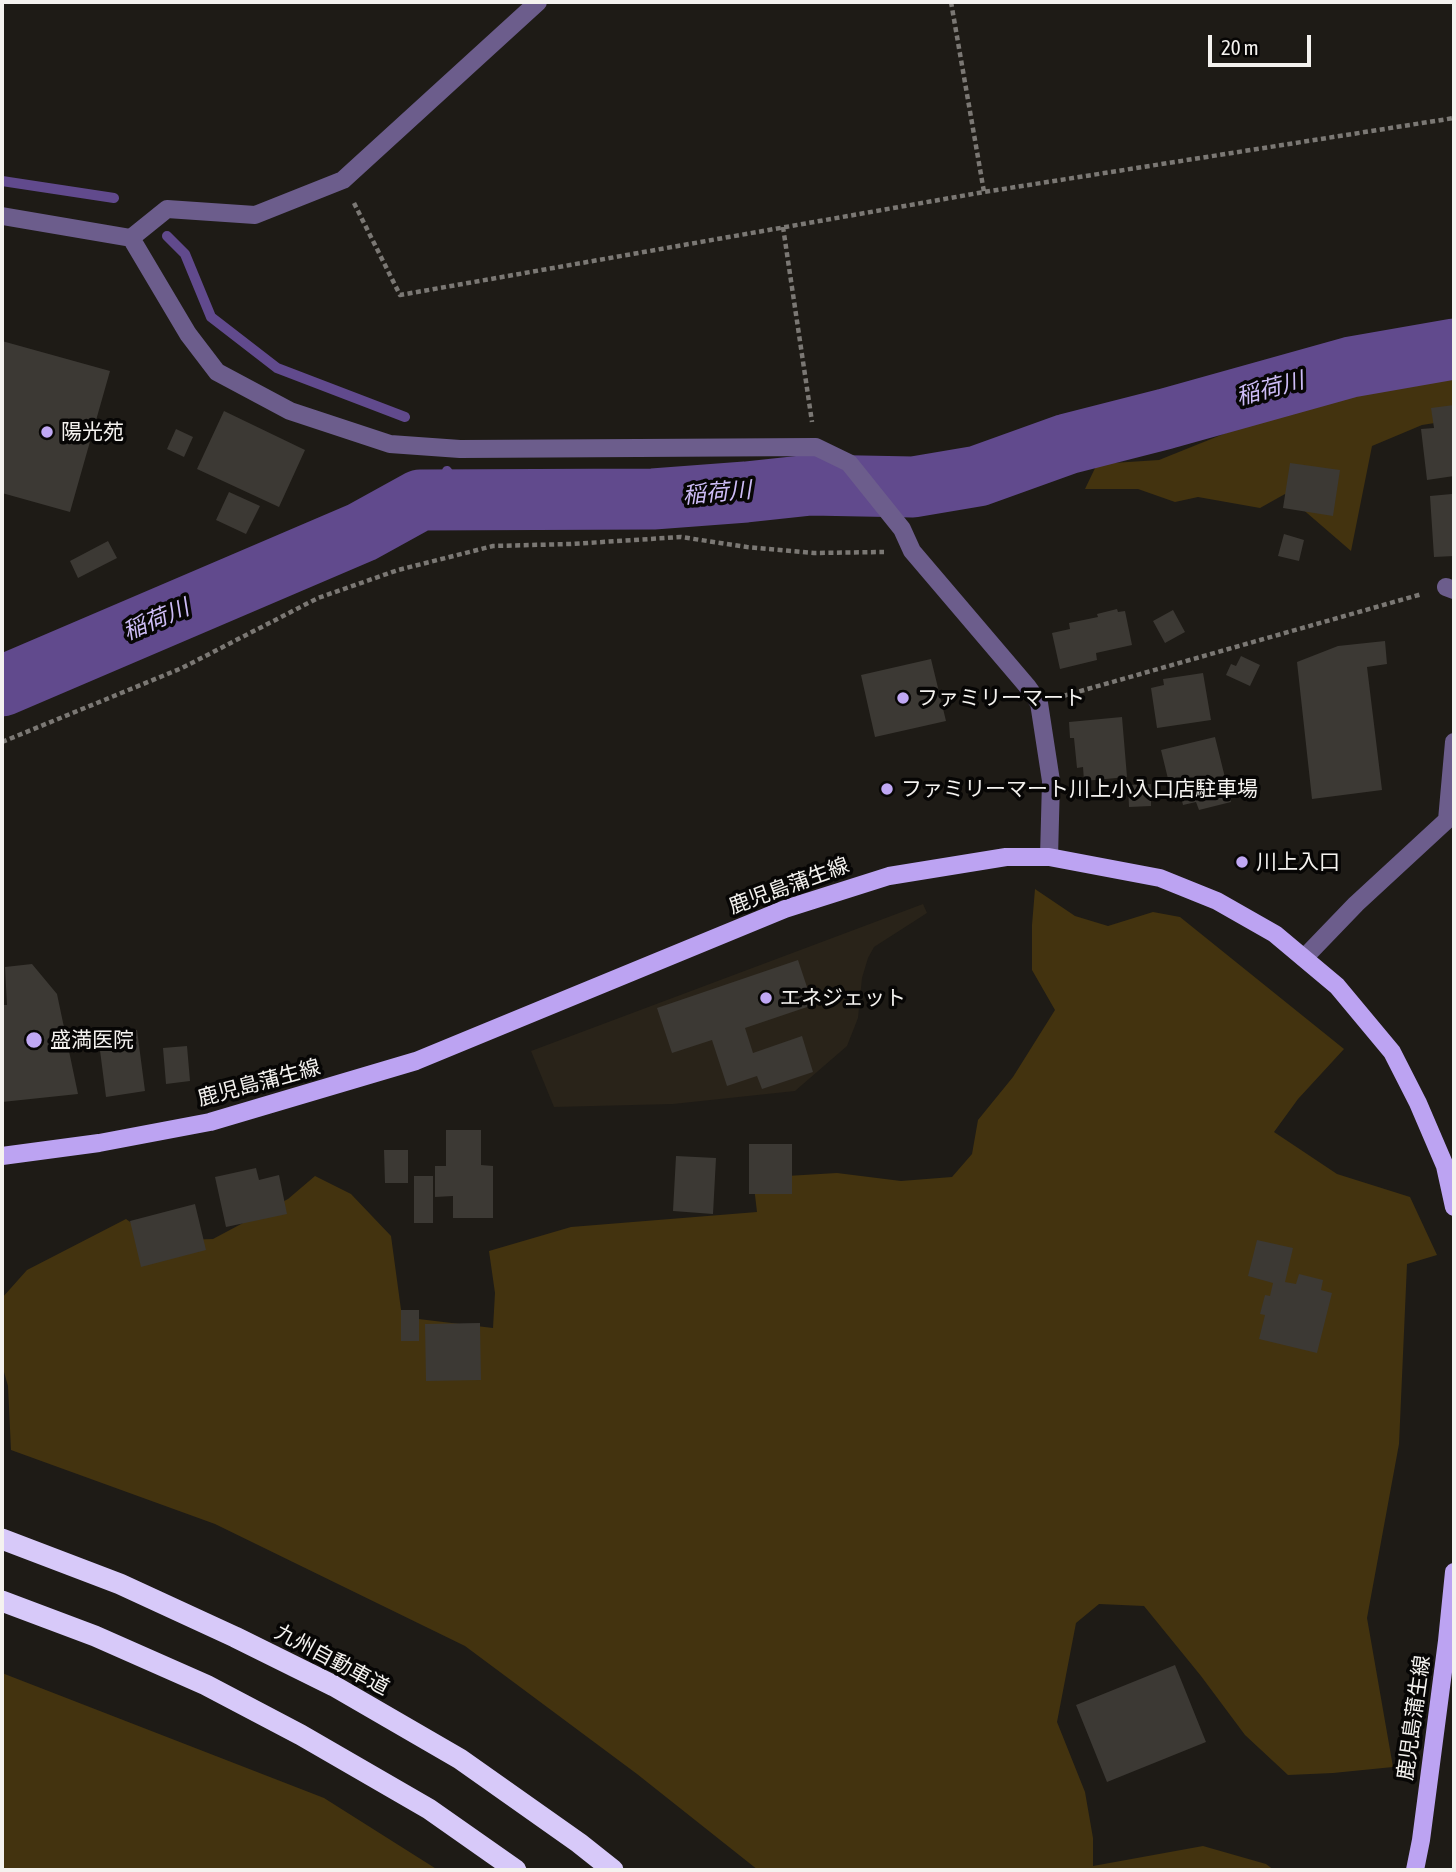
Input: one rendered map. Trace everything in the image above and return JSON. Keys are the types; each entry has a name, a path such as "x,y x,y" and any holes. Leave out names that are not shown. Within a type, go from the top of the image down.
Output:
{"highway":[{"name":"九州自動車道","path":"2,1539 120,1584 334,1686 460,1759 613,1870"},
{"path":"2,1601 107,1641 205,1685 289,1728 429,1809 516,1870"}],"main road":[{"name":"鹿児島蒲生線","path":"2,1156 99,1143 210,1122 404,1065 785,909 888,876 1006,857 1049,857 1160,878 1217,901 1275,934 1337,986 1392,1052 1445,1166 1454,1207"},
{"name":"鹿児島蒲生線","path":"1415,1870 1437,1721 1454,1572"}],"street":[{"path":"2,216 131,238 167,209 255,215 343,180 538,2"},
{"path":"131,238 188,334 217,372 290,411 390,444 460,449 816,447 849,463 902,529 912,551 1039,703 1051,781 1049,857"},
{"path":"1304,958 1356,904 1447,820 1454,743"}],"path":[{"path":"951,2 984,192"},
{"path":"343,180 400,295 984,192 1454,118"},
{"path":"783,227 816,447"},
{"path":"2,743 182,668 318,598 398,570 493,546 681,537 814,553 912,551"},
{"path":"1039,703 1450,589"}],"shaded area":[{"path":"1454,326 1454,420 1422,425 1372,446 1351,551 1285,494 1260,508 1198,497 1175,502 1138,489 1085,489 1097,464 1159,460 1241,427 1328,351"},
{"path":"1035,889 1075,916 1108,926 1153,912 1180,917 1344,1049 1298,1099 1274,1132 1337,1174 1410,1197 1437,1255 1407,1264 1399,1444 1367,1618 1393,1767 1288,1775 1245,1735 1144,1606 1099,1604 1076,1623 1057,1722 1085,1792 1093,1838 1093,1866 1203,1846 1266,1864 1274,1870 758,1870 637,1774 465,1646 215,1524 11,1450 8,1386 2,1365 2,1298 27,1270 126,1219 157,1241 213,1239 288,1199 315,1176 351,1194 391,1236 402,1317 493,1328 495,1293 489,1251 571,1227 757,1212 753,1178 837,1173 901,1181 952,1177 972,1154 978,1120 1013,1077 1055,1010 1032,970"},
{"name":"エネジェット","path":"923,904 927,913 874,947 868,958 862,978 858,1018 847,1046 795,1091 673,1104 554,1107 531,1051"},
{"path":"2,1673 324,1798 438,1870 2,1870"}],"building":[{"name":"陽光苑","path":"2,341 110,371 70,512 2,493"},
{"path":"1454,405 1454,476 1427,480 1421,429 1434,428 1431,408"},
{"path":"224,411 305,450 279,507 197,469"},
{"path":"176,429 193,437 184,457 167,449"},
{"path":"1290,463 1340,470 1333,516 1283,508"},
{"path":"229,492 260,506 246,534 216,520"},
{"path":"1452,494 1454,556 1434,557 1430,496"},
{"path":"1284,534 1304,540 1299,561 1278,556"},
{"path":"108,541 117,558 78,578 70,561"},
{"path":"1117,609 1118,612 1125,611 1132,645 1096,653 1097,660 1060,669 1052,633 1070,629 1069,623 1098,617 1097,614"},
{"path":"1173,610 1185,632 1165,643 1153,621"},
{"path":"1385,641 1387,664 1367,667 1382,790 1312,799 1297,662 1338,646"},
{"path":"1241,656 1260,665 1250,686 1226,675 1231,664 1236,666"},
{"name":"ファミリーマート","path":"931,659 946,721 875,737 861,675"},
{"path":"1203,673 1211,720 1157,728 1151,688 1164,685 1163,679"},
{"path":"1122,717 1127,777 1084,781 1083,767 1077,768 1074,738 1070,738 1069,722"},
{"path":"1215,737 1231,802 1199,810 1196,802 1183,805 1178,785 1170,787 1161,750"},
{"path":"1151,784 1151,806 1129,807 1128,785"},
{"path":"798,960 813,1005 745,1028 753,1053 802,1036 813,1072 762,1089 757,1076 727,1086 712,1040 672,1053 657,1008"},
{"name":"盛満医院","path":"32,964 57,994 78,1094 2,1102 2,1005 7,1005 5,967"},
{"path":"137,1030 145,1091 106,1097 98,1035"},
{"path":"187,1046 190,1081 166,1084 163,1048"},
{"path":"446,1130 481,1130 481,1165 493,1166 493,1218 453,1218 453,1196 435,1197 435,1166 446,1166"},
{"path":"749,1144 792,1144 792,1194 749,1194"},
{"path":"384,1150 408,1150 408,1183 385,1183"},
{"path":"676,1156 716,1158 713,1214 673,1211"},
{"path":"256,1168 259,1180 279,1175 287,1214 226,1227 215,1177"},
{"path":"414,1176 433,1176 433,1223 414,1223"},
{"path":"195,1204 206,1250 141,1267 130,1221"},
{"path":"1257,1240 1293,1248 1285,1282 1296,1284 1299,1274 1323,1280 1321,1290 1332,1293 1317,1353 1259,1339 1265,1315 1260,1314 1265,1295 1270,1296 1273,1283 1248,1276"},
{"path":"401,1310 419,1310 419,1341 401,1341"},
{"path":"480,1323 481,1380 426,1381 425,1324"},
{"path":"1175,1665 1206,1742 1107,1782 1076,1705"}],"waterway":[{"path":"2,181 114,198"},
{"path":"167,236 185,254 211,317 277,368 405,417"},
{"name":"稲荷川","path":"2,686 362,532 420,500 653,499 811,485 913,487 978,476 1067,444 1351,367 1454,349"},
{"path":"447,471 466,499"}],"place":[{"name":"陽光苑","path":"47,432"},
{"name":"ファミリーマート","path":"903,698"},
{"name":"ファミリーマート川上小入口店駐車場","path":"887,789"},
{"name":"川上入口","path":"1242,862"},
{"name":"エネジェット","path":"766,998"},
{"name":"盛満医院","path":"34,1040"}]}
